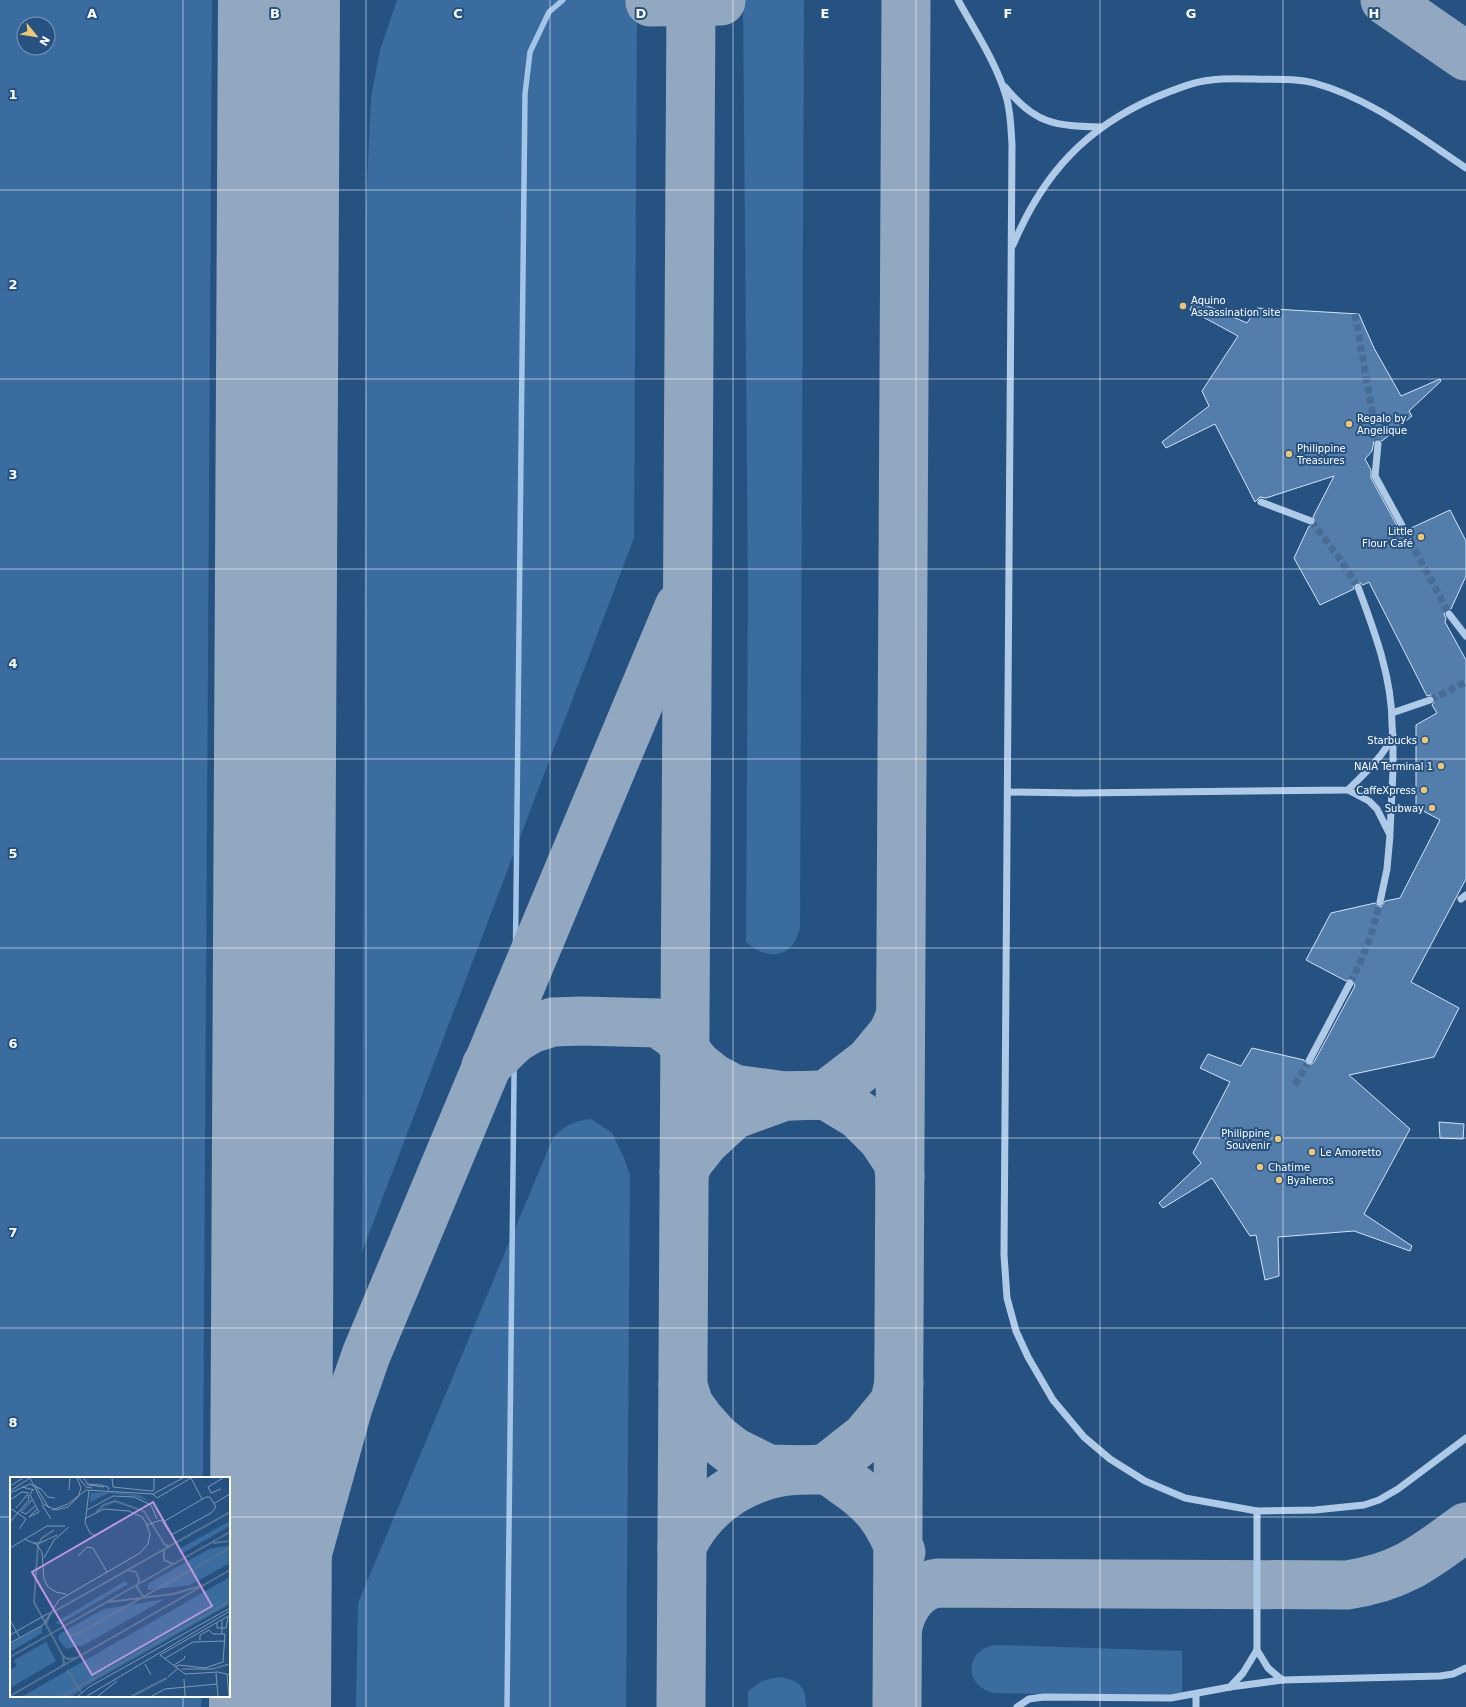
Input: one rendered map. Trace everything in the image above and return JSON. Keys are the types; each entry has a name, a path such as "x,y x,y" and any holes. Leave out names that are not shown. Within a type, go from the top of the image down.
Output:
{"lane":[{"path":"958,0 987,52 1001,82 1008,104 1011,132 1012,248 1004,1255 1007,1298 1016,1331 1028,1357 1053,1400 1084,1437 1110,1458 1145,1481 1185,1498 1257,1511 1315,1510 1364,1505 1379,1500 1398,1489 1466,1438"},
{"path":"1012,248 1025,215 1050,177 1069,155 1101,127 1135,106 1177,88 1211,80 1281,80 1313,82 1373,107 1466,168"},
{"path":"1001,82 1017,102 1033,115 1051,122 1072,126 1101,127"},
{"path":"1378,444 1375,476 1406,531"},
{"path":"1261,502 1311,521"},
{"path":"1358,587 1373,630 1388,689 1392,713 1393,770 1390,834 1387,869 1380,902"},
{"path":"1449,614 1466,636"},
{"path":"1392,713 1430,700"},
{"path":"1348,790 1367,772 1392,735"},
{"path":"1008,792 1078,793 1348,790 1369,801 1377,810 1390,834"},
{"path":"1309,1061 1350,983"},
{"path":"1230,1687 1243,1673 1257,1650 1257,1511"},
{"path":"1257,1650 1268,1668 1282,1680"},
{"path":"1017,1707 1029,1699 1044,1697 1172,1698 1230,1687 1282,1680 1440,1676 1453,1674 1466,1668"},
{"path":"1196,1694 1196,1707"}],"shaded area":[{"path":"0,0 212,0 203,1477 10,1477 10,1697 202,1697 201,1707 0,1707"},
{"path":"397,0 637,0 634,538 362,1252 366,206 371,98 380,50"},
{"path":"743,0 804,0 800,928 797,938 792,946 778,954 762,952 746,942 748,591"},
{"path":"591,1119 612,1133 630,1175 626,1707 356,1707 358,1603 553,1138 570,1124"},
{"path":"997,1645 1182,1651 1182,1695 1158,1696 994,1693 984,1689 976,1683 972,1676 972,1668 974,1660 979,1653 986,1648"},
{"path":"778,1677 791,1680 800,1685 805,1694 806,1707 748,1707 748,1691 762,1681"}],"building":[{"name":"NAIA Terminal 1","path":"1194,300 1247,323 1257,308 1359,314 1374,348 1401,396 1440,379 1441,381 1409,411 1412,416 1382,441 1378,439 1374,441 1372,451 1365,459 1371,470 1371,478 1402,535 1407,536 1409,529 1450,510 1466,541 1466,576 1451,609 1446,610 1444,614 1446,619 1445,622 1466,660 1466,879 1411,982 1459,1008 1434,1057 1349,1075 1410,1129 1364,1214 1412,1246 1410,1251 1354,1231 1278,1237 1279,1276 1265,1280 1256,1235 1250,1236 1212,1178 1163,1208 1159,1203 1201,1163 1193,1153 1230,1082 1200,1068 1208,1054 1241,1066 1252,1048 1304,1060 1305,1064 1309,1066 1314,1062 1355,986 1352,978 1346,981 1306,960 1331,913 1375,903 1381,907 1385,901 1400,898 1440,820 1416,807 1416,725 1437,713 1432,705 1435,698 1431,695 1427,696 1369,582 1363,585 1356,582 1353,586 1354,589 1320,605 1294,558 1309,526 1312,526 1315,523 1313,517 1334,476 1266,498 1260,497 1255,502 1215,424 1166,448 1162,442 1209,406 1202,391 1238,336 1190,310"},
{"path":"1439,1122 1464,1124 1463,1139 1440,1138"}],"waterway":[{"path":"507,1707 525,94 530,52 549,12 563,0"}],"taxiway":[{"path":"681,1707 691,0"},
{"path":"897,1707 906,0"},
{"path":"1385,0 1466,56"},
{"path":"650,2 721,1"},
{"path":"278,1707 307,1555 348,1407 366,1355 679,607"},
{"path":"486,1066 514,1039 531,1029 553,1022 582,1021 658,1023 677,1036 698,1066 713,1078 734,1089 785,1096 826,1095 869,1062 893,1033 900,1017"},
{"path":"684,1172 689,1161 705,1141 733,1115 785,1096 826,1095 859,1115 882,1138 898,1162 900,1177"},
{"path":"683,1386 689,1405 700,1420 717,1439 734,1452 768,1469 824,1470 866,1437 891,1407 895,1400 899,1383"},
{"path":"682,1546 691,1530 703,1515 716,1502 731,1491 747,1482 765,1476 783,1472 818,1469 835,1475 855,1489 872,1504 885,1520 901,1552"},
{"path":"898,1626 903,1611 917,1592 923,1588 938,1583 1347,1585 1382,1577 1411,1565 1466,1527"}],"runway":[{"path":"270,1707 279,0"}],"tunnel":[{"path":"1355,314 1378,444"},
{"path":"1311,521 1340,559 1358,587"},
{"path":"1405,531 1449,614"},
{"path":"1430,700 1466,682"},
{"path":"1350,983 1368,944 1380,902"},
{"path":"1295,1085 1309,1061"}],"place":[{"name":"Aquino Assassination site","path":"1183,306"},
{"name":"Regalo by Angelique","path":"1349,424"},
{"name":"Philippine Treasures","path":"1289,454"},
{"name":"Little Flour Café","path":"1421,537"},
{"name":"Starbucks","path":"1425,740"},
{"name":"NAIA Terminal 1","path":"1441,766"},
{"name":"CaffeXpress","path":"1424,790"},
{"name":"Subway","path":"1432,808"},
{"name":"Philippine Souvenir","path":"1278,1139"},
{"name":"Le Amoretto","path":"1312,1152"},
{"name":"Chatime","path":"1260,1167"},
{"name":"Byaheros","path":"1279,1180"}]}
